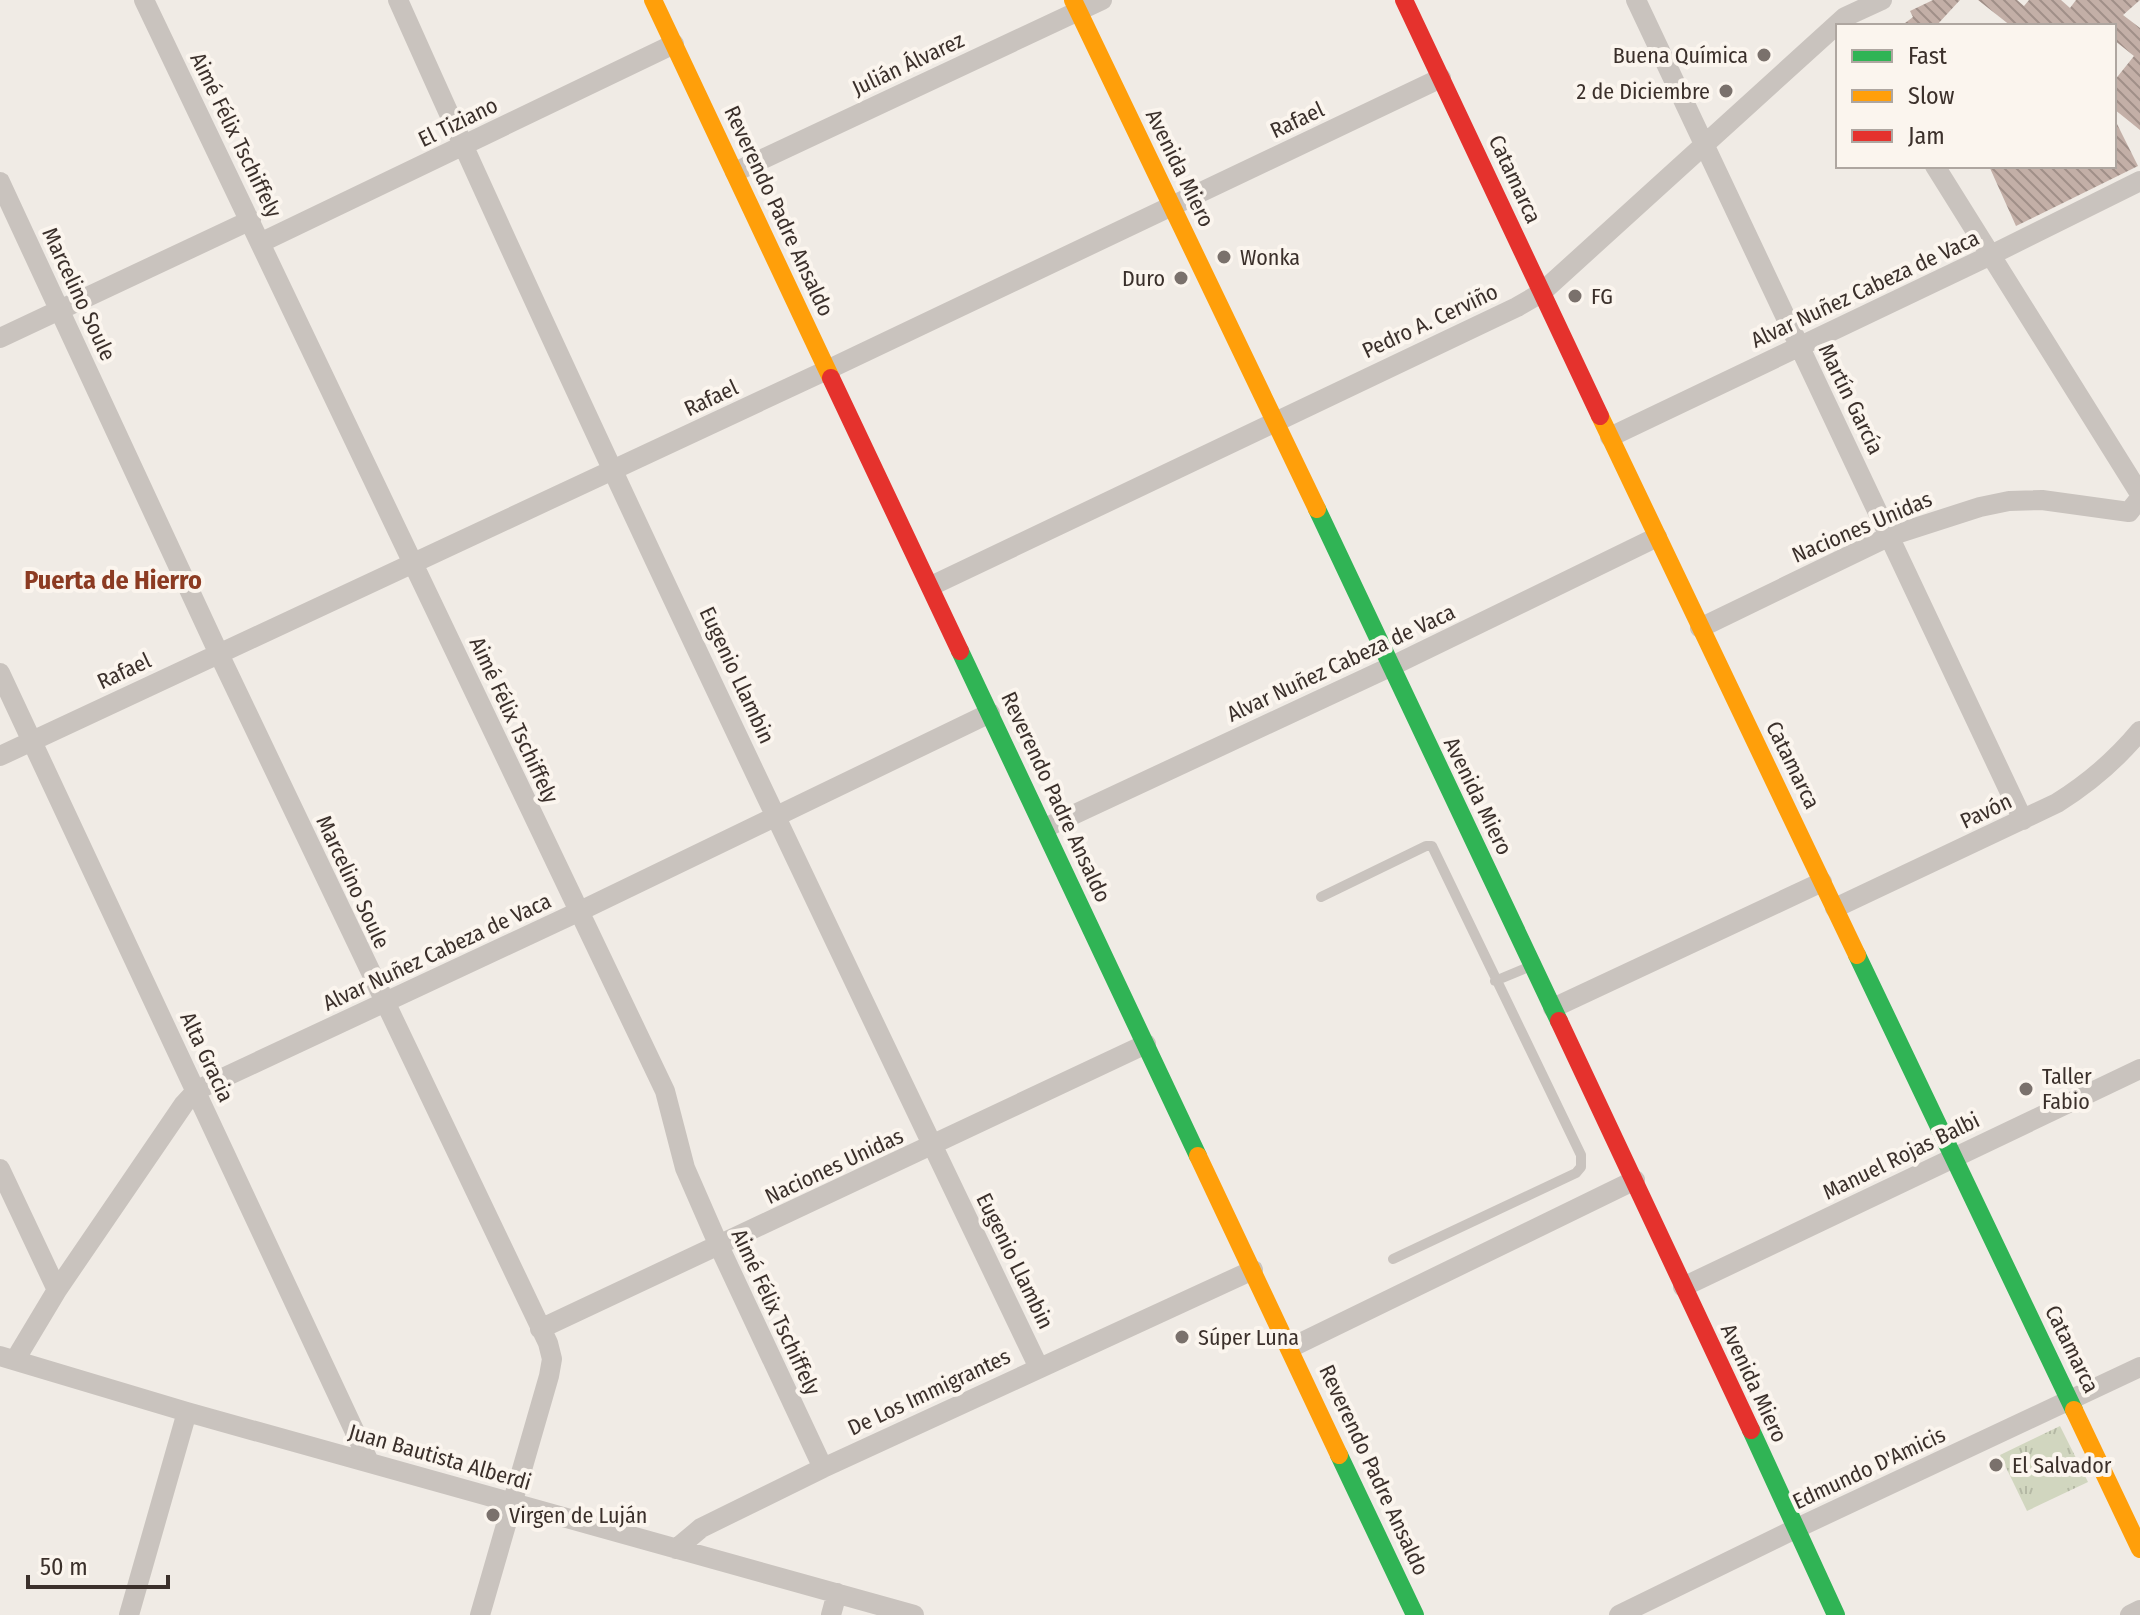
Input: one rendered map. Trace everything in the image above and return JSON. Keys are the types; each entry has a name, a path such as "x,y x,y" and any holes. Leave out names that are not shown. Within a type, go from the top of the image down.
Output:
{"street":[{"name":"Aimé Félix Tschiffely","path":"144,0 665,1091 685,1168 823,1468"},
{"name":"Eugenio Llambin","path":"398,0 614,470 1039,1368"},
{"name":"Reverendo Padre Ansaldo","path":"653,0 1415,1615"},
{"name":"Julián Álvarez","path":"735,172 1076,6 1102,0"},
{"name":"Catamarca","path":"1404,0 2140,1549"},
{"name":"Martín García","path":"1636,0 2023,820"},
{"name":"Pedro A. Cerviño","path":"931,586 1541,293 1844,14 1882,0"},
{"name":"Avenida Miero","path":"1076,6 1635,1180 1836,1615"},
{"name":"El Tiziano","path":"262,242 674,44"},
{"name":"Rafael","path":"0,756 827,370 1441,78"},
{"path":"1936,168 2137,507"},
{"name":"Alvar Nuñez Cabeza de Vaca","path":"1610,437 2140,181"},
{"name":"Marcelino Soule","path":"0,182 219,654 548,1343 552,1359 480,1615"},
{"path":"0,338 251,220"},
{"name":"Naciones Unidas","path":"1700,628 1890,536 1937,519 2009,501 2042,500 2137,507"},
{"name":"Alvar Nuñez Cabeza de Vaca","path":"1045,828 1390,667 1657,537"},
{"name":"Alta Gracia","path":"0,673 369,1462"},
{"name":"Alvar Nuñez Cabeza de Vaca","path":"8,1358 184,1104 197,1090 578,912 990,713"},
{"name":"Pavón","path":"1835,908 2023,820 2085,786 2140,731"},
{"path":"1553,1008 1822,882"},
{"name":"Naciones Unidas","path":"540,1329 1146,1044"},
{"name":"Manuel Rojas Balbi","path":"1683,1287 2140,1069"},
{"path":"0,1169 57,1290"},
{"path":"1290,1348 1635,1180"},
{"name":"De Los Immigrantes","path":"676,1549 701,1528 823,1468 1253,1270"},
{"name":"Juan Bautista Alberdi","path":"8,1358 187,1412 914,1615"},
{"name":"Edmundo D'Amicis","path":"1619,1615 2140,1367"},
{"path":"129,1615 187,1412"},
{"path":"831,1615 837,1593"},
{"path":"2130,1615 2140,1610"}],"lane":[{"path":"1321,897 1426,846 1432,846 1581,1155 1581,1167 1576,1173 1393,1259"},
{"path":"1495,981 1533,965"}],"green space":[{"path":"2060,1426 2088,1482 2027,1511 2000,1455"}],"building":[{"path":"1933,0 1960,0 1938,24 1904,24 1913,17 1910,11"},
{"path":"1978,0 2017,0 2024,6 2029,0 2061,0 2070,8 2076,0 2140,0 2123,15 2140,28 2140,130 2116,111 2116,78 2134,56 2116,42 2116,24 2008,24"},
{"path":"2116,122 2138,166 2016,226 1990,168 2116,168"}],"traffic: fast":[{"path":"1317,509 1559,1021"},
{"path":"960,651 1198,1156"},
{"path":"1857,955 2074,1410"},
{"path":"1751,1430 1836,1615"},
{"path":"1339,1455 1415,1615"}],"traffic: slow":[{"path":"653,0 831,378"},
{"path":"1073,0 1317,509"},
{"path":"1600,416 1857,955"},
{"path":"1198,1156 1339,1455"},
{"path":"2074,1410 2140,1549"}],"traffic: jam":[{"path":"1404,0 1600,416"},
{"path":"831,378 960,651"},
{"path":"1559,1021 1751,1430"}],"place":[{"name":"Buena Química","path":"1764,55"},
{"name":"2 de Diciembre","path":"1726,91"},
{"name":"Wonka","path":"1224,257"},
{"name":"Duro","path":"1181,278"},
{"name":"FG","path":"1575,296"},
{"name":"Taller Fabio","path":"2026,1089"},
{"name":"Súper Luna","path":"1182,1337"},
{"name":"El Salvador","path":"1996,1465"},
{"name":"Virgen de Luján","path":"493,1515"}],"district":[{"name":"Puerta de Hierro","path":"113,580"}]}
